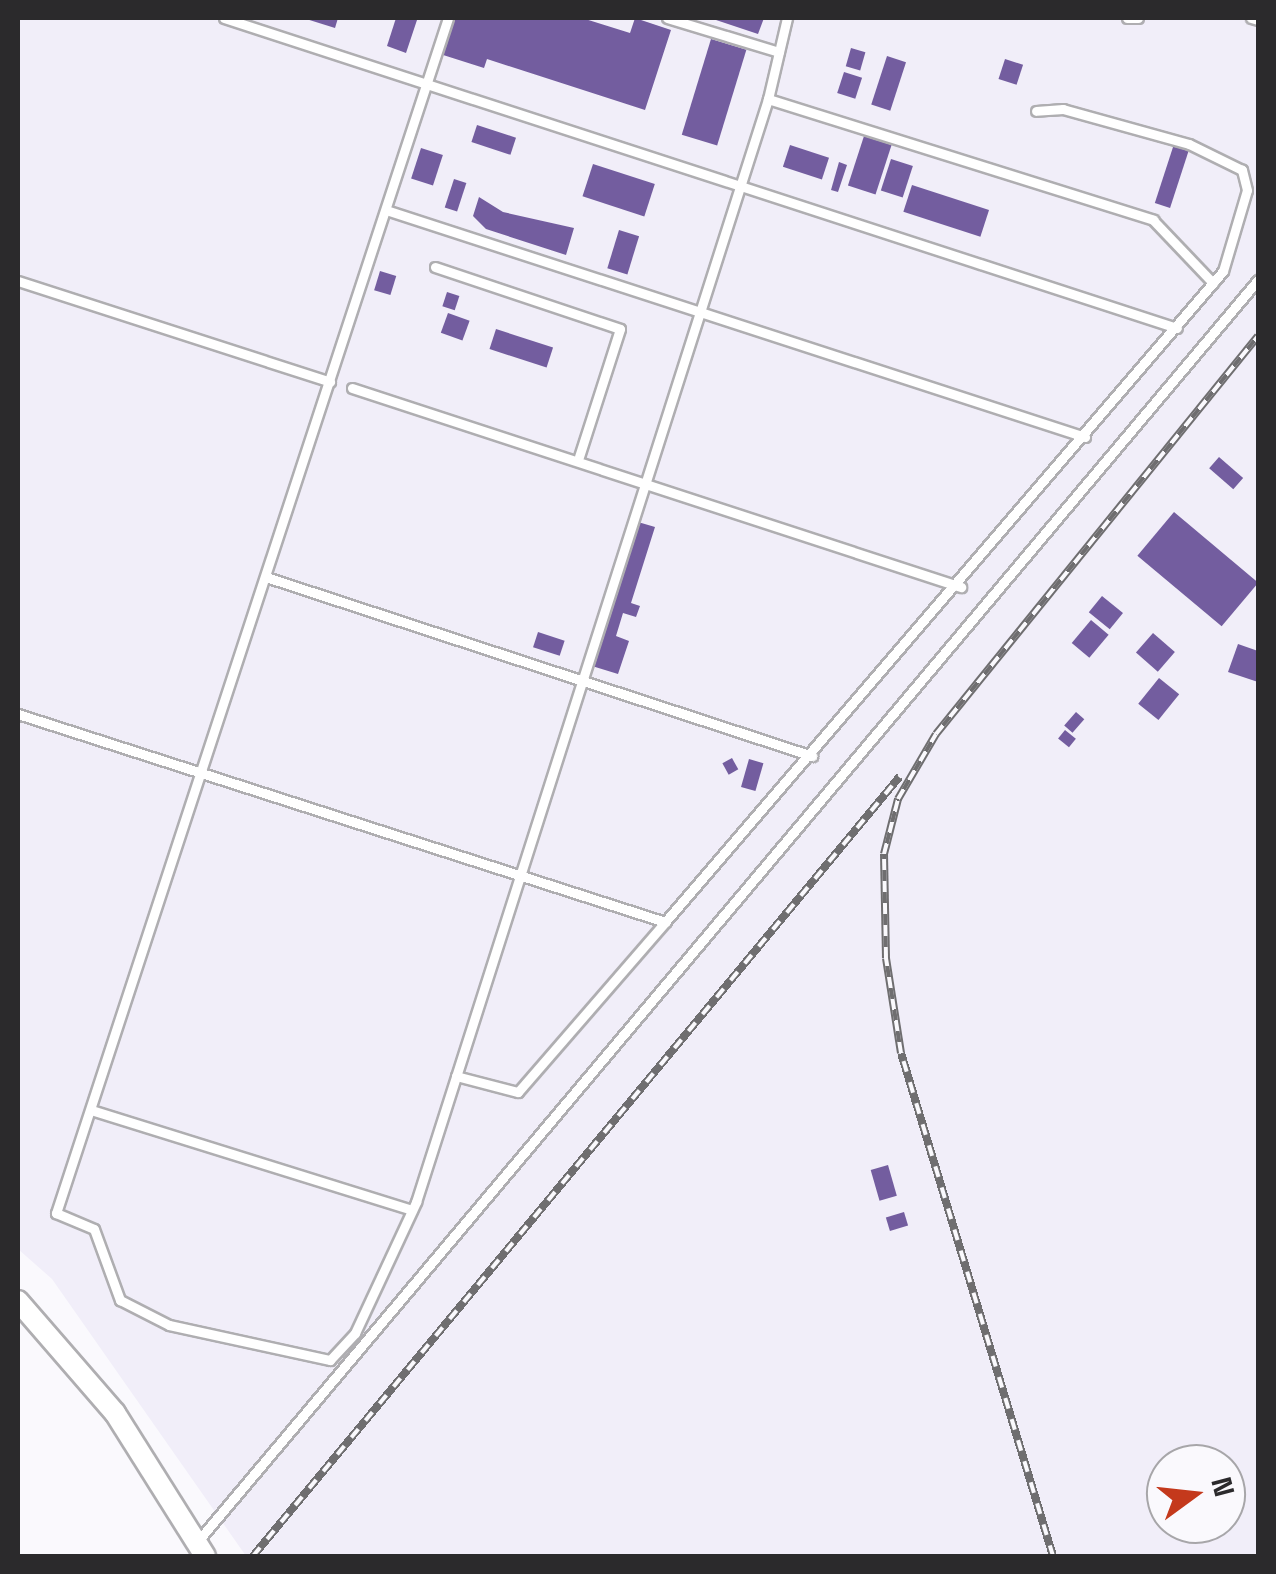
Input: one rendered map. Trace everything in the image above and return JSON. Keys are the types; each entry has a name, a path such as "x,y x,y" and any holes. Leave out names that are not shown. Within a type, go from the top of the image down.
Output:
{"street":[{"path":"18,1301 114,1414 201,1549"}],"lane":[{"path":"224,18 739,190 1177,328"},
{"path":"448,18 56,1213 94,1229 120,1300 168,1325 330,1360 355,1334 412,1210 768,100 788,18"},
{"path":"667,18 779,52"},
{"path":"1128,18 1138,18"},
{"path":"1250,18 1258,20"},
{"path":"768,100 1153,220 1213,284"},
{"path":"456,1076 518,1092 961,586 1213,284 1247,190 1242,170 1189,144 1063,109 1036,111"},
{"path":"386,210 1085,437"},
{"path":"435,267 620,328 579,457"},
{"path":"201,1549 1258,280"},
{"path":"18,281 330,382"},
{"path":"352,388 646,478 961,586"},
{"path":"266,578 812,756"},
{"path":"18,714 666,922"},
{"path":"90,1110 412,1210"}],"shaded area":[{"path":"18,18 1258,18 1258,1556 246,1556 52,1279 18,1249"}],"building":[{"path":"303,18 338,18 335,28"},
{"path":"396,18 417,20 406,53 387,46"},
{"path":"451,18 582,18 630,33 635,18 671,30 645,110 487,59 484,68 440,54"},
{"path":"710,18 764,18 758,34"},
{"path":"711,39 746,50 717,145 682,135"},
{"path":"851,48 865,52 860,70 846,66"},
{"path":"887,56 906,62 890,111 871,105"},
{"path":"1005,59 1023,65 1017,85 999,79"},
{"path":"844,72 862,78 855,99 837,93"},
{"path":"477,125 516,138 510,155 471,142"},
{"path":"864,136 892,145 876,194 848,185"},
{"path":"1174,144 1189,149 1170,208 1155,203"},
{"path":"790,145 829,158 822,180 783,167"},
{"path":"421,148 443,155 433,186 411,178"},
{"path":"891,159 913,166 903,197 881,190"},
{"path":"839,162 847,165 838,192 831,190"},
{"path":"593,164 655,184 644,216 582,196"},
{"path":"454,179 466,183 457,212 445,208"},
{"path":"912,185 989,210 980,237 903,212"},
{"path":"479,197 503,212 574,228 566,255 486,229 473,216"},
{"path":"619,230 639,236 627,274 607,268"},
{"path":"380,271 396,276 390,295 374,290"},
{"path":"447,292 459,296 455,310 442,306"},
{"path":"448,313 470,321 462,341 441,333"},
{"path":"496,329 553,348 547,368 490,349"},
{"path":"1219,457 1243,478 1233,489 1209,468"},
{"path":"1174,512 1258,582 1222,626 1137,556"},
{"path":"638,522 655,527 631,603 640,606 636,617 623,613 616,636 629,641 618,674 592,666"},
{"path":"1102,596 1123,613 1110,629 1089,612"},
{"path":"1091,620 1109,635 1089,658 1072,643"},
{"path":"538,632 565,641 560,656 533,647"},
{"path":"1153,633 1175,652 1158,672 1136,653"},
{"path":"1238,644 1258,651 1258,682 1228,672"},
{"path":"1159,678 1179,694 1158,720 1138,704"},
{"path":"1076,712 1084,719 1072,733 1064,726"},
{"path":"1065,730 1076,739 1069,747 1058,739"},
{"path":"732,758 738,769 729,775 722,763"},
{"path":"749,759 763,763 755,791 741,787"},
{"path":"888,1165 897,1196 880,1201 871,1170"},
{"path":"904,1212 908,1225 890,1231 886,1218"}],"railway":[{"path":"1053,1556 901,1053 886,958 884,854 898,799 936,734 1258,336"},
{"path":"253,1556 900,776"}]}
